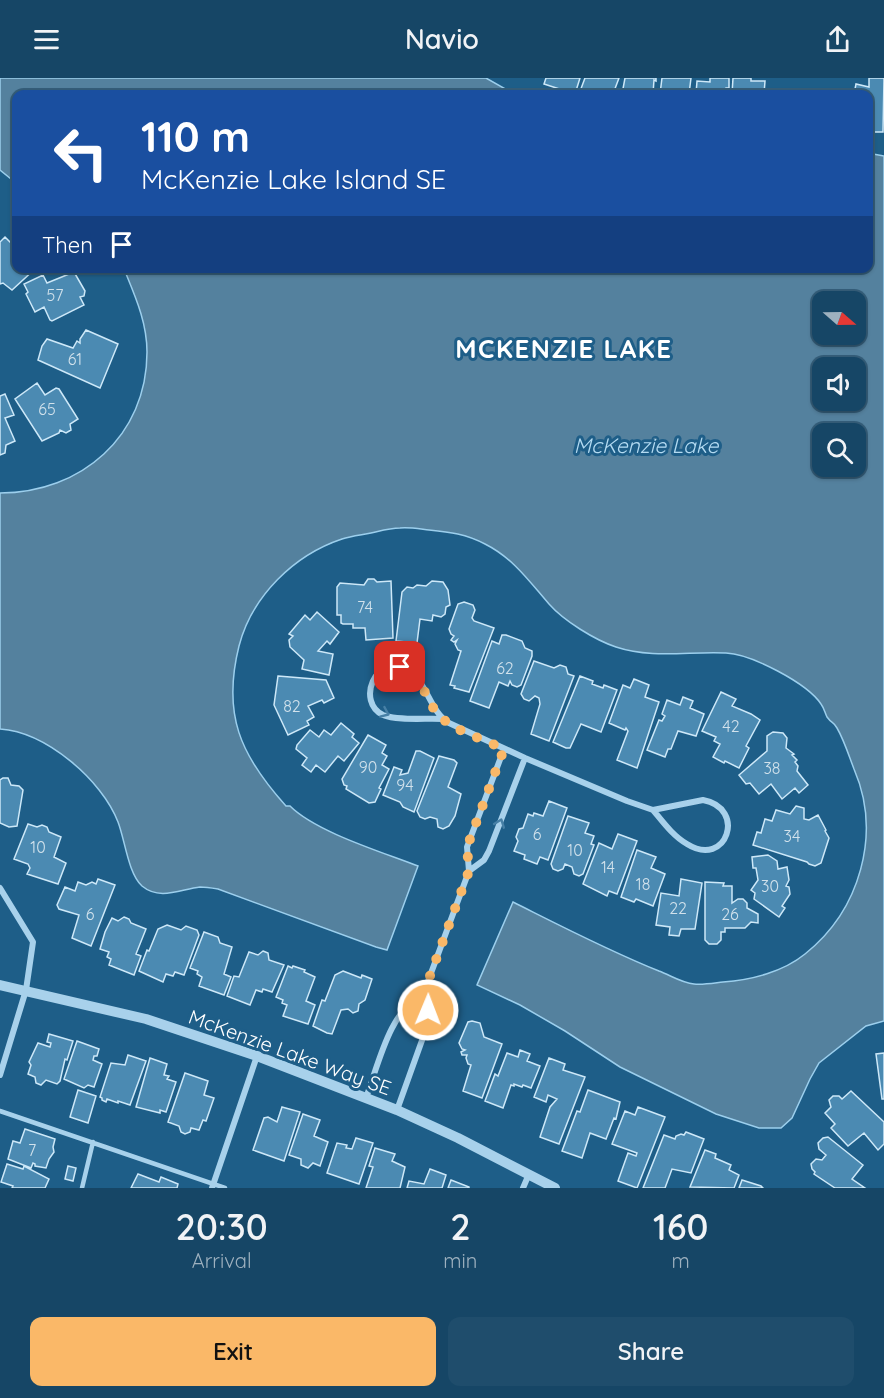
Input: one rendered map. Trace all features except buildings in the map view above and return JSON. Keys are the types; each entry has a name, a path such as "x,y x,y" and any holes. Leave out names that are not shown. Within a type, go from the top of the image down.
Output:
{"street":[{"path":"443,719 409,671 400,667 387,668 378,673 372,682 370,693 372,702 376,709 384,715 443,719 504,749 653,810 681,840 698,849 706,850 716,847 721,844 727,834 729,823 726,815 709,801 696,801 653,810"},
{"path":"397,1110 426,1032 428,1017 424,992 469,871 467,847 504,749"},
{"path":"469,871 480,863 489,851 525,758"},
{"path":"0,888 33,942 26,990 0,1075"},
{"name":"McKenzie Lake Way SE","path":"0,985 146,1018 257,1056 397,1110 555,1188"},
{"path":"366,1098 399,1015 412,1000 424,992"},
{"path":"213,1186 257,1056"},
{"path":"523,1188 530,1174"}],"lane":[{"path":"0,1112 93,1142 213,1186 225,1188"},
{"path":"82,1188 93,1142"}],"water":[{"path":"0,78 486,78 507,90 12,90 12,180 0,170"},
{"name":"McKenzie Lake","path":"873,154 884,156 884,1021 866,1026 819,1063 792,1118 781,1128 759,1128 716,1114 620,1067 520,1005 477,985 513,902 622,955 681,981 694,984 745,979 777,970 805,954 824,936 840,916 861,869 866,819 862,794 842,738 821,704 804,687 778,671 749,658 726,653 643,653 608,644 563,617 504,556 478,541 458,534 393,528 342,539 307,555 277,580 265,594 245,628 234,670 234,713 246,751 286,806 290,806 332,833 418,866 387,950 218,889 200,887 171,893 156,893 149,890 142,886 133,873 118,822 110,806 86,775 70,761 36,739 18,732 0,729 0,493 30,490 57,483 82,471 104,454 122,434 135,409 144,382 147,352 140,309 126,273 873,273"}],"district":[{"name":"MCKENZIE LAKE","path":"564,348"}],"route":[{"path":"400,667 416,677 443,719 504,749 467,847 469,871 424,992 428,1010"}]}
